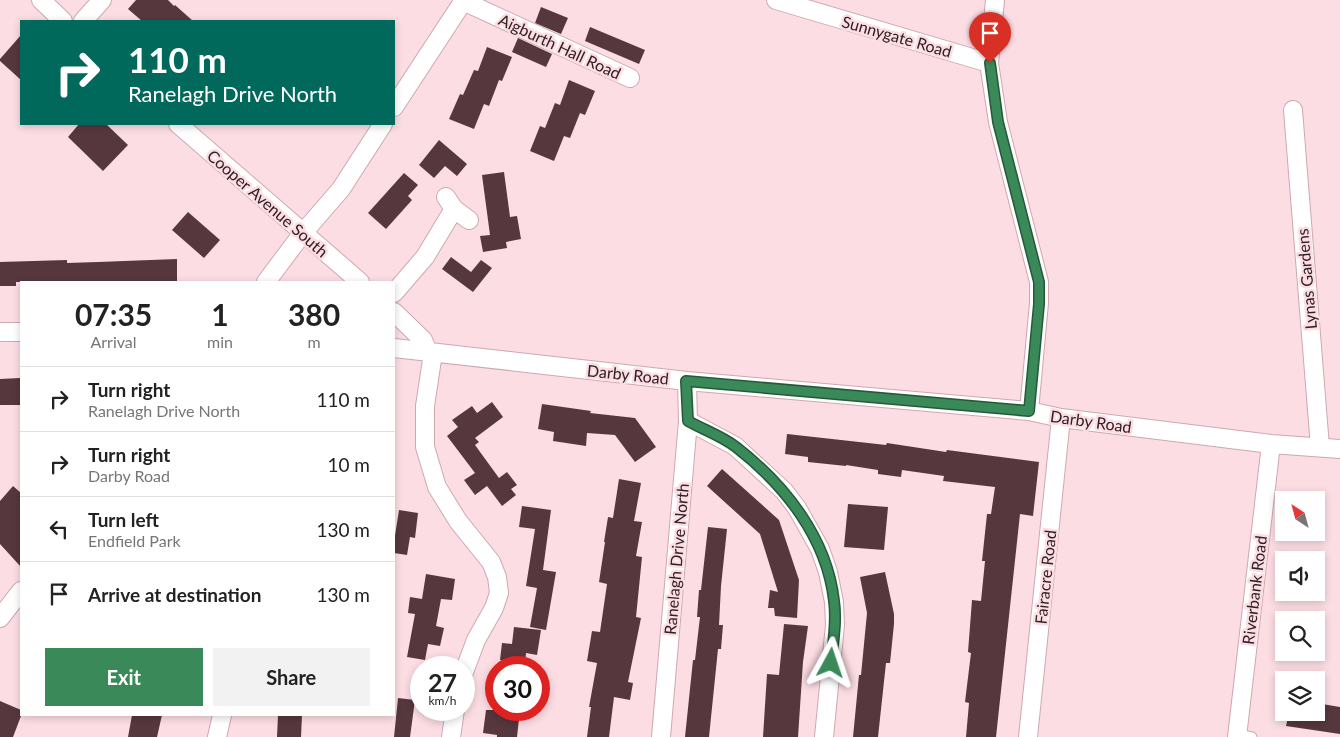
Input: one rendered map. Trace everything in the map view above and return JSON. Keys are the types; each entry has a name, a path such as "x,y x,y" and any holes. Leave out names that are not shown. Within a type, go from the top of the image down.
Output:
{"street":[{"path":"41,0 62,20"},
{"path":"84,20 102,0"},
{"name":"Sunnygate Road","path":"776,0 990,63"},
{"path":"995,0 990,63 998,122 1039,282 1039,304 1029,411"},
{"name":"Aigburth Hall Road","path":"395,105 464,1 630,78"},
{"name":"Lynas Gardens","path":"1293,110 1320,447"},
{"name":"Cooper Avenue South","path":"179,125 302,234 359,281"},
{"path":"267,281 302,234 341,189 382,125"},
{"path":"395,292 425,257 450,203 469,220"},
{"path":"395,313 423,340 430,353 425,406 425,447 437,487 458,521 491,562 497,577 499,593 494,608 476,640 470,656"},
{"path":"0,332 20,332"},
{"name":"Darby Road","path":"395,348 686,381 1029,411 1062,418 1271,444 1340,449"},
{"name":"Ranelagh Drive North","path":"660,737 688,421 686,381"},
{"name":"Fairacre Road","path":"1028,737 1062,418"},
{"path":"688,421 735,446 784,491 797,508 820,549 828,572 834,602 835,625 824,737"},
{"name":"Riverbank Road","path":"1242,736 1271,444"},
{"path":"0,618 20,592"},
{"path":"217,737 222,716"},
{"path":"451,737 453,721"}],"building":[{"path":"136,0 168,0 192,20 141,20 128,9"},
{"path":"541,7 568,18 561,34 535,23"},
{"path":"590,27 645,50 639,64 585,41"},
{"path":"20,36 20,79 0,59"},
{"path":"518,38 552,54 546,67 512,52"},
{"path":"487,47 512,57 502,81 499,80 489,106 484,104 474,129 449,119 460,94 463,95 474,70 478,71"},
{"path":"569,80 595,91 585,115 580,113 570,138 564,136 554,161 530,151 540,126 545,128 555,103 560,105"},
{"path":"78,125 107,125 128,145 103,171 68,137"},
{"path":"439,140 467,164 457,176 445,166 434,178 419,165"},
{"path":"504,172 510,217 517,216 521,239 506,242 507,248 483,252 480,236 490,235 482,175"},
{"path":"404,173 418,185 408,196 412,200 386,229 368,213"},
{"path":"188,212 220,240 204,258 172,230"},
{"path":"451,257 471,272 481,260 492,268 473,292 442,269"},
{"path":"177,259 177,281 20,281 16,282 16,286 0,286 0,262 67,260 67,263"},
{"path":"20,378 20,405 0,405 0,379"},
{"path":"492,402 503,417 475,438 479,442 475,445 499,478 507,472 517,485 511,489 516,495 502,506 487,486 475,495 464,480 475,473 447,436 458,427 452,420 472,406 477,413"},
{"path":"542,404 591,411 590,413 635,418 656,447 635,462 615,435 587,433 586,446 553,441 554,432 538,429"},
{"path":"787,434 886,445 887,443 946,452 947,450 1039,462 1033,516 1020,514 996,737 966,737 969,703 965,702 971,653 968,652 972,600 981,601 985,561 982,561 987,514 991,514 995,487 943,481 944,476 902,470 901,477 878,474 878,470 808,462 808,457 785,454"},
{"path":"722,469 779,520 799,580 797,618 775,616 774,608 768,608 770,590 778,592 760,534 707,486"},
{"path":"619,479 641,483 634,521 642,522 636,556 642,557 636,617 641,618 628,682 633,683 630,700 614,697 609,737 587,737 591,707 589,707 597,663 587,661 592,631 600,632 607,584 599,582 608,517 613,518"},
{"path":"13,486 20,492 20,566 0,544 0,501"},
{"path":"848,504 888,507 884,550 844,547"},
{"path":"522,506 551,510 543,570 556,572 546,630 530,627 537,588 526,586 535,529 519,527"},
{"path":"399,510 418,513 415,538 410,537 407,555 395,553 395,536"},
{"path":"708,527 727,529 719,625 723,625 721,649 718,649 709,737 685,737 693,660 695,660 700,617 697,617 699,590 701,590"},
{"path":"885,572 894,614 894,624 890,663 886,663 878,737 853,737 867,613 860,577"},
{"path":"426,574 455,579 452,600 441,599 436,626 444,628 440,646 428,644 426,656 407,657 415,614 408,613 410,597 422,599"},
{"path":"784,624 808,626 803,662 798,737 763,737 767,674 779,675"},
{"path":"514,627 541,630 537,655 526,653 526,656 500,656 502,643 512,644"},
{"path":"398,698 410,699 410,721 412,721 410,737 394,737"},
{"path":"0,701 20,710 21,716 13,737 0,737"},
{"path":"1325,704 1340,707 1340,734 1286,726 1287,721 1325,721"},
{"path":"132,716 162,716 157,737 128,737"},
{"path":"278,716 302,716 301,737 277,737"},
{"path":"485,718 485,721 519,721 517,737 497,737 497,735 483,733"}],"route":[{"path":"831,663 835,625 834,602 828,572 820,549 809,527 784,491 735,446 688,421 686,381 1029,411 1039,304 1039,282 998,122 990,63"}]}
